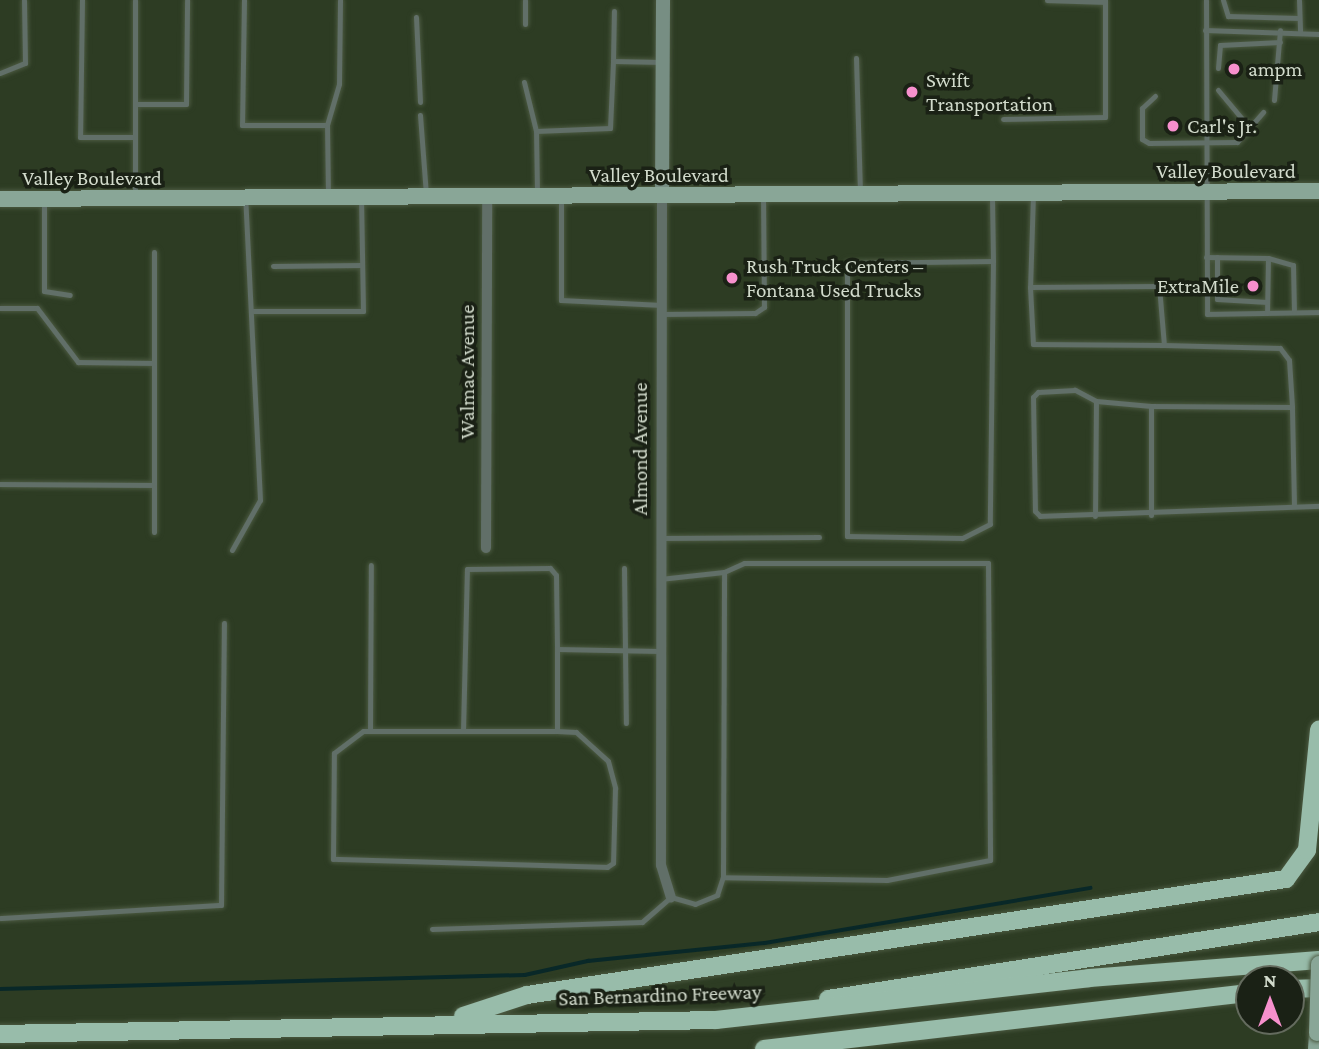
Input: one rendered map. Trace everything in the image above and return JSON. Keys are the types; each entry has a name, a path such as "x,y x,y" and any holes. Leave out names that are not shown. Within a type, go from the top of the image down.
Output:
{"highway":[{"path":"446,1021 527,995 1286,879 1307,850 1319,730"},
{"path":"716,1020 919,981 1319,922"},
{"name":"San Bernardino Freeway","path":"0,1034 446,1021 716,1020 1088,978 1319,962"},
{"path":"764,1049 1235,995"}],"main road":[{"name":"Valley Boulevard","path":"0,199 1319,191"},
{"path":"1316,1041 1319,962"}],"street":[{"name":"Almond Avenue","path":"663,0 661,865 671,897"},
{"name":"Walmac Avenue","path":"486,548 487,197"}],"lane":[{"path":"0,73 25,63 24,0"},
{"path":"82,0 80,137 135,137"},
{"path":"135,0 135,199"},
{"path":"135,104 187,104 187,0"},
{"path":"244,0 242,124 327,125"},
{"path":"328,198 327,125 339,85 340,0"},
{"path":"525,0 525,24"},
{"path":"1003,119 1105,117 1105,1 1047,0"},
{"path":"1206,0 1204,192 1207,314 1319,312"},
{"path":"1223,0 1228,16 1300,18"},
{"path":"1299,0 1300,33"},
{"path":"536,131 610,128 614,11"},
{"path":"416,17 420,102"},
{"path":"1205,30 1280,30 1319,34"},
{"path":"1274,100 1280,30"},
{"path":"1218,68 1220,45 1280,42"},
{"path":"856,58 860,194"},
{"path":"613,61 663,62"},
{"path":"524,82 536,131 537,196"},
{"path":"1218,90 1249,127"},
{"path":"1155,96 1142,108 1142,138 1204,143 1237,142 1263,112"},
{"path":"420,115 426,197"},
{"path":"1033,193 1030,287 1033,344 1280,348 1289,359 1294,505"},
{"path":"992,194 993,261 990,524 962,538 847,536 847,263 993,261"},
{"path":"561,196 561,300 662,309 755,313 764,307 763,195"},
{"path":"232,550 260,500 246,198"},
{"path":"252,311 363,311 361,198"},
{"path":"44,199 44,290 70,295"},
{"path":"154,252 154,532"},
{"path":"1206,257 1268,258 1293,265 1294,312"},
{"path":"1217,257 1217,299 1267,302"},
{"path":"1267,313 1268,258"},
{"path":"273,266 362,265"},
{"path":"1030,287 1159,286 1164,345"},
{"path":"0,308 37,308 78,362 154,363"},
{"path":"1292,407 1152,407 1096,401 1076,390 1038,391 1033,397 1035,511 1095,516 1294,505 1319,506"},
{"path":"1095,516 1096,401"},
{"path":"1151,515 1152,407"},
{"path":"0,484 154,485"},
{"path":"661,538 820,537"},
{"path":"660,579 724,572 744,564 988,562 990,860 887,880 723,877"},
{"path":"370,565 370,731"},
{"path":"463,731 467,569 550,568 556,575 556,731"},
{"path":"624,568 626,723"},
{"path":"432,929 642,922 671,897 709,901 723,877 724,572"},
{"path":"0,918 221,905 224,623"},
{"path":"557,649 660,651"},
{"path":"370,731 576,732 608,761 615,788 613,863 607,867 339,864 333,859 334,753 370,731"}],"waterway":[{"path":"0,989 525,975 588,961 765,943 1090,888"}],"place":[{"name":"ampm","path":"1234,69"},
{"name":"Swift Transportation","path":"912,92"},
{"name":"Carl's Jr.","path":"1173,126"},
{"name":"Rush Truck Centers – Fontana Used Trucks","path":"732,278"},
{"name":"ExtraMile","path":"1253,286"}]}
